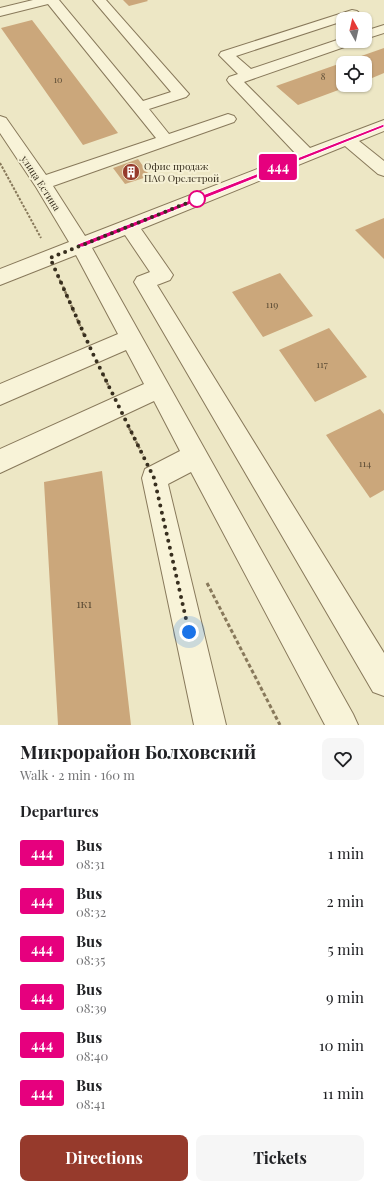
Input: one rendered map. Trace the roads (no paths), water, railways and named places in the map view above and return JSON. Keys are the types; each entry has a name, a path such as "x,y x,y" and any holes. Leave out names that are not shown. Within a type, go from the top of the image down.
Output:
{"street":[{"path":"0,12 48,0"},
{"path":"52,0 166,140"},
{"path":"99,0 181,94 140,107"},
{"path":"248,75 226,55 336,19"},
{"path":"307,155 234,80 336,45"},
{"path":"42,183 228,119"},
{"name":"улица Естина","path":"0,121 42,183 81,246 342,725"},
{"path":"0,277 384,125"},
{"path":"348,140 384,170"},
{"path":"129,226 163,275 144,282 384,681"},
{"path":"0,395 131,338"},
{"path":"0,461 159,388"},
{"path":"196,456 154,478 210,725"}],"place":[{"name":"Офис продаж ПАО Орелстрой","path":"131,172"}]}
